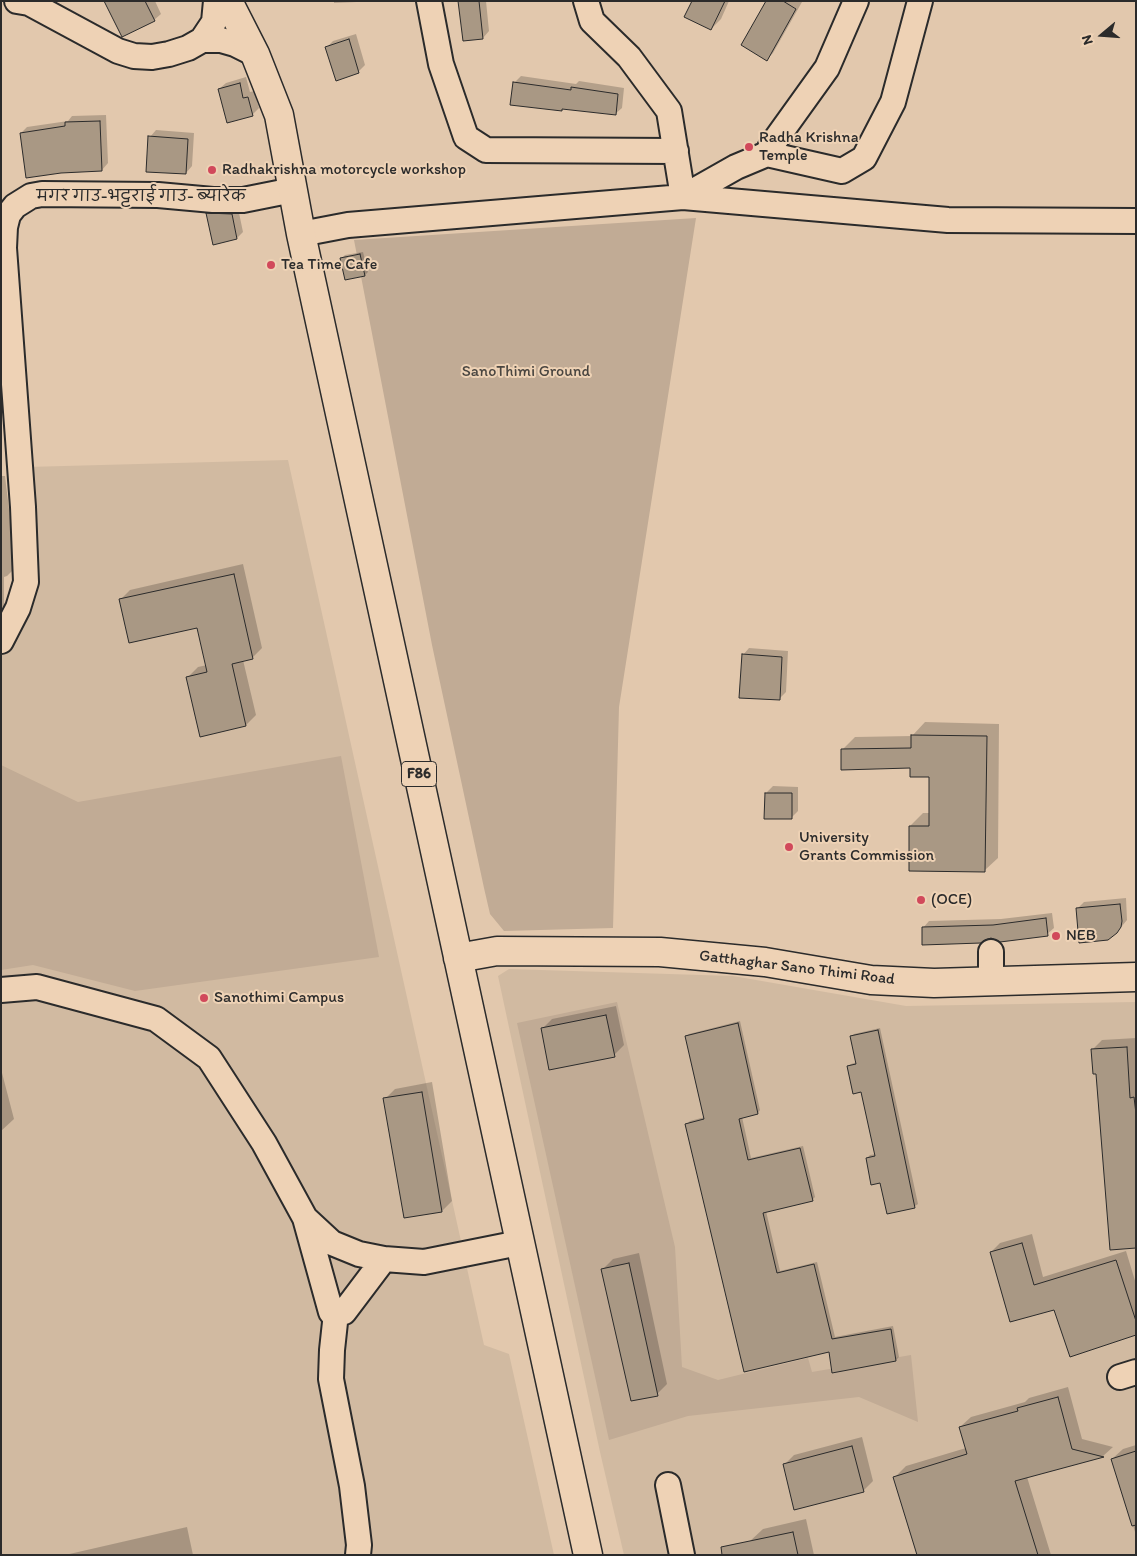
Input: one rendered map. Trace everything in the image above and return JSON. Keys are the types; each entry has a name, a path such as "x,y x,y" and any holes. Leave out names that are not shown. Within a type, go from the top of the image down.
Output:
{"main road":[{"name":"F86","path":"228,1 255,54 279,115 301,234 588,1555"},
{"name":"Gatthaghar Sano Thimi Road","path":"458,958 496,950 660,952 765,962 871,980 934,983 1136,978"}],"street":[{"path":"1,3 17,1 29,3 118,52 152,58 188,48 202,40 214,22 216,1"},
{"path":"429,1 442,64 466,137 486,150 560,152 676,151"},
{"path":"586,1 592,21 629,57 669,111 683,197"},
{"path":"767,154 827,68 856,1"},
{"path":"683,197 736,166 767,154 842,171 864,158 893,102 920,1"},
{"path":"202,40 220,40 235,44 255,54"},
{"name":"मगर गाउ-भट्टराई गाउ- ब्यारेक","path":"1,641 18,608 26,582 23,507 4,248 5,227 8,215 22,201 31,196 42,194 158,195 213,200 243,200 293,190"},
{"path":"301,234 348,225 683,197 948,220 1136,221"},
{"path":"991,952 991,981"},
{"path":"1,990 37,987 156,1019 209,1058 264,1143 305,1218 331,1312 336,1314 344,1312 384,1259"},
{"path":"305,1218 332,1243 359,1254 384,1259 424,1262 519,1243"},
{"path":"336,1314 331,1378 352,1486 359,1545 358,1555"},
{"path":"668,1485 682,1555"}],"shaded area":[{"name":"Sanothimi Campus","path":"288,460 484,1345 509,1354 554,1555 1,1555 1,650 22,609 27,467"},
{"path":"509,969 733,976 906,1006 1136,1002 1136,1555 624,1555 600,1452 498,976"}],"green space":[{"name":"SanoThimi Ground","path":"696,218 619,707 613,928 504,931 490,914 484,888 432,645 354,240"},
{"path":"341,756 379,957 135,991 33,965 1,970 1,765 78,802"},
{"path":"617,1002 675,1247 682,1367 718,1380 808,1358 812,1372 911,1355 918,1422 859,1397 688,1416 609,1440 517,1023"}],"building":[{"path":"104,1 145,1 155,21 122,37"},
{"path":"458,1 479,1 483,39 463,41"},
{"path":"692,1 725,1 711,30 684,17"},
{"path":"766,1 783,1 796,9 767,61 741,45"},
{"path":"349,39 359,73 336,81 325,47"},
{"path":"513,82 571,90 571,87 618,94 616,115 510,105"},
{"path":"240,83 243,98 248,97 253,116 227,123 218,89"},
{"path":"100,121 102,171 61,173 26,178 20,133 65,126 65,122"},
{"path":"148,136 188,139 186,174 146,172"},
{"path":"206,213 232,214 237,239 213,245"},
{"path":"360,254 365,276 345,280 340,258"},
{"path":"234,574 253,659 232,664 246,726 200,737 186,677 207,672 197,628 129,643 119,599"},
{"path":"742,654 782,657 780,700 739,698"},
{"path":"911,735 987,736 985,872 909,871 909,826 929,826 929,777 910,777 910,768 841,770 841,749 911,748"},
{"path":"765,793 792,793 792,819 764,819"},
{"path":"1120,904 1122,921 1117,933 1108,940 1079,943 1076,908"},
{"path":"1046,918 1048,936 1000,942 991,938 981,943 922,945 922,927 993,925"},
{"path":"606,1015 615,1057 549,1070 541,1028"},
{"path":"738,1023 758,1114 739,1119 748,1160 800,1148 813,1201 763,1213 777,1273 814,1264 832,1339 891,1329 896,1361 832,1373 829,1352 744,1372 685,1124 704,1119 685,1036"},
{"path":"878,1030 915,1208 887,1214 880,1183 871,1185 866,1158 875,1156 861,1092 853,1094 847,1066 856,1064 850,1036"},
{"path":"1127,1047 1130,1098 1134,1097 1136,1114 1136,1248 1110,1250 1096,1074 1093,1074 1091,1049"},
{"path":"422,1092 442,1212 404,1218 383,1098"},
{"path":"1022,1243 1034,1285 1116,1260 1136,1321 1136,1335 1070,1357 1054,1310 1010,1322 990,1252"},
{"path":"629,1263 658,1396 631,1401 601,1269"},
{"path":"1058,1397 1072,1449 1104,1457 1015,1481 1038,1555 917,1555 893,1477 967,1454 959,1427 1018,1411 1017,1408"},
{"path":"852,1446 864,1492 794,1510 783,1464"},
{"path":"1136,1451 1136,1525 1132,1526 1111,1459"},
{"path":"793,1532 798,1555 722,1555 721,1547"}],"place":[{"name":"Radha Krishna Temple","path":"749,147"},
{"name":"Radhakrishna motorcycle workshop","path":"212,170"},
{"name":"Tea Time Cafe","path":"271,265"},
{"name":"University Grants Commission","path":"789,847"},
{"name":"(OCE)","path":"921,900"},
{"name":"NEB","path":"1056,936"},
{"name":"Sanothimi Campus","path":"204,998"}]}
